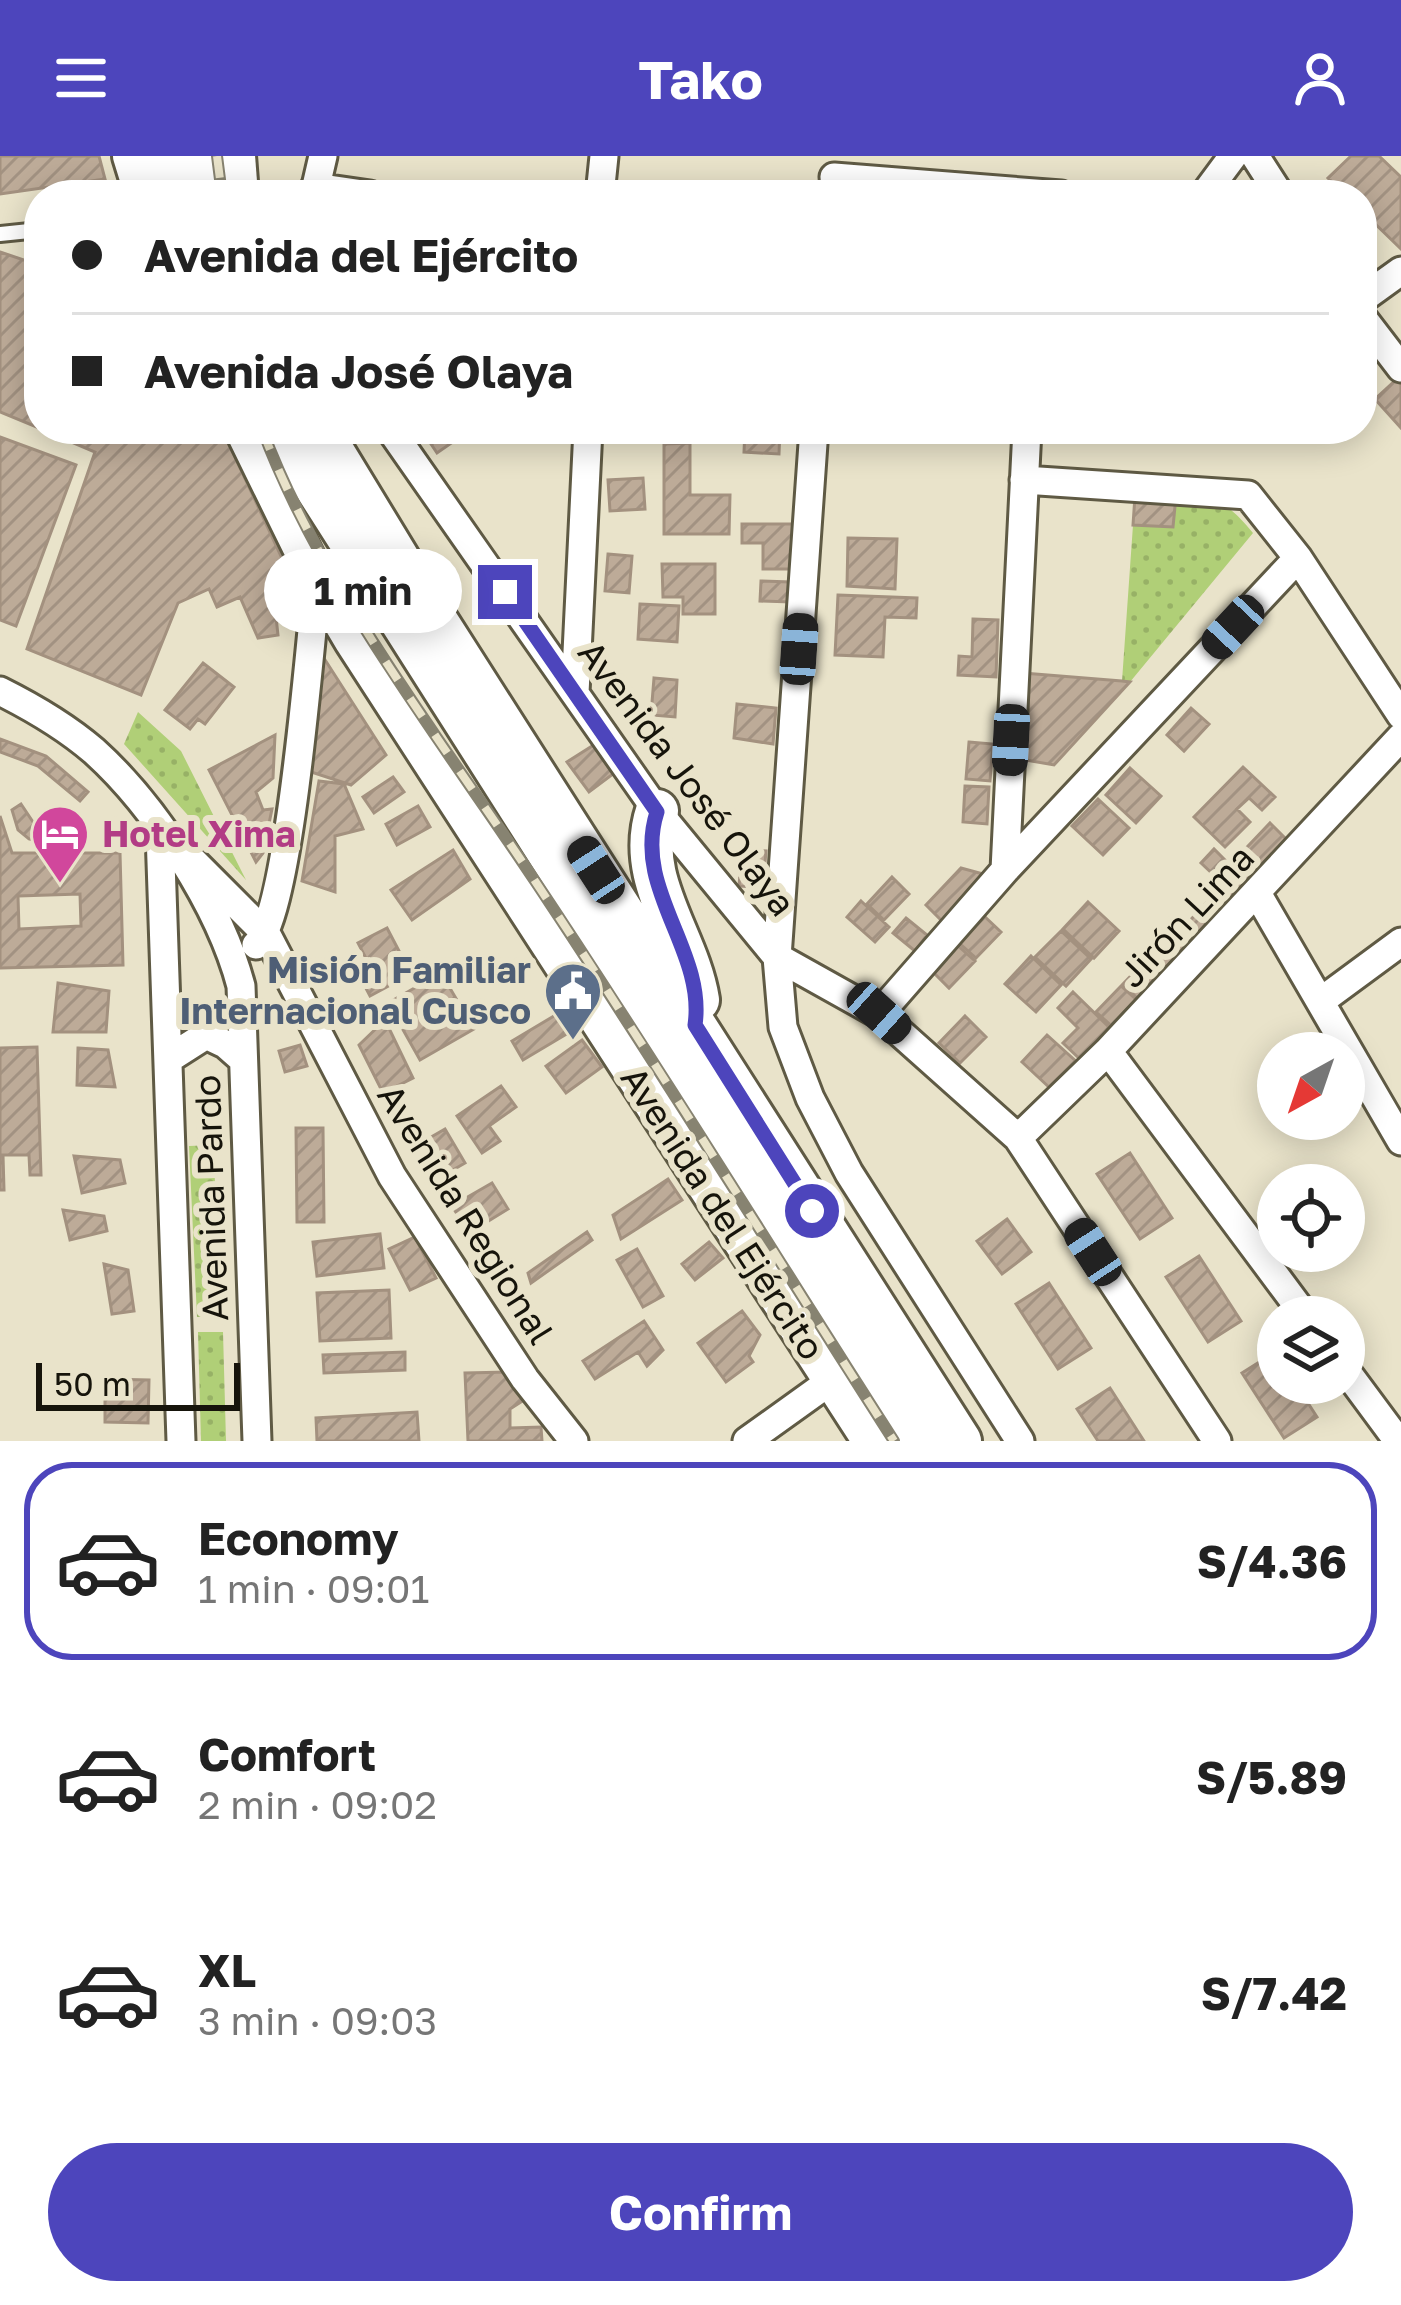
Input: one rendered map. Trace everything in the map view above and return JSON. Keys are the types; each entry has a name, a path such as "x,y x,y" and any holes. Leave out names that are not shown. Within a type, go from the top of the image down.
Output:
{"main road":[{"name":"Avenida del Ejército","path":"250,444 317,580 581,995 848,1369 914,1441"},
{"name":"Avenida del Ejército","path":"288,444 662,1031 848,1369 871,1441"},
{"name":"Avenida del Ejército","path":"328,444 960,1441"},
{"path":"657,812 651,852 661,900 696,983 695,1025"}],"street":[{"path":"834,176 882,180"},
{"path":"1377,337 1401,368"},
{"name":"Avenida José Olaya","path":"401,444 657,812 777,957 783,1027 810,1098 849,1173 1020,1441"},
{"path":"575,693 587,444"},
{"path":"813,444 777,957 879,1013 1018,1138 1217,1441"},
{"path":"1005,870 1026,444"},
{"path":"1024,480 1248,496 1298,558 1401,715"},
{"path":"879,1013 1005,870 1298,558"},
{"path":"235,964 271,944 317,580"},
{"name":"Avenida Pardo","path":"0,692 47,715 95,752 159,829 197,887 235,964 241,986 257,1441"},
{"name":"Jirón Lima","path":"1018,1138 1108,1051 1401,737"},
{"name":"Avenida Regional","path":"159,829 271,944 392,1176 525,1379 574,1441"},
{"name":"Avenida Pardo","path":"159,829 181,1441"},
{"path":"1258,893 1401,1141"},
{"path":"1321,1001 1401,942"},
{"path":"170,1058 206,1035 242,1059"},
{"path":"1108,1051 1290,1296"},
{"path":"747,1441 848,1369 948,1441"},
{"path":"1365,1396 1398,1441"}],"green space":[{"path":"1176,496 1220,503 1253,533 1130,682 1122,681 1133,525 1172,527"},
{"path":"138,712 181,751 246,880 124,744"},
{"path":"213,1145 222,1316 197,1317 189,1146"},
{"path":"198,1332 223,1332 226,1441 201,1441"}],"building":[{"path":"0,156 99,156 105,179 24,180 24,191 0,194"},
{"path":"1351,156 1379,156 1401,177 1401,249 1377,226 1377,180 1328,178"},
{"path":"0,252 24,260 24,422 0,412"},
{"path":"1401,379 1401,428 1377,401"},
{"path":"0,437 76,465 16,626 0,620"},
{"path":"76,444 229,444 300,597 275,608 278,635 258,638 240,597 217,607 209,589 178,603 141,695 27,649 95,452"},
{"path":"664,444 690,444 690,495 730,495 729,534 664,534"},
{"path":"744,444 779,444 779,454 744,452"},
{"path":"643,478 645,509 610,511 608,480"},
{"path":"1135,496 1176,496 1173,527 1133,525"},
{"path":"742,524 793,524 794,569 763,569 763,543 742,543"},
{"path":"848,538 897,539 895,589 847,586"},
{"path":"608,554 632,556 629,593 605,591"},
{"path":"662,564 715,564 715,614 683,614 683,597 663,597"},
{"path":"761,581 790,582 790,602 760,601"},
{"path":"838,595 917,598 916,618 885,617 883,657 835,655"},
{"path":"640,604 679,606 677,642 638,639"},
{"path":"973,619 998,620 996,677 958,675 959,656 972,657"},
{"path":"320,652 386,755 351,785 305,770"},
{"path":"203,663 234,687 205,724 198,719 190,729 165,710"},
{"path":"1023,673 1130,682 1054,765 1020,759"},
{"path":"654,678 677,680 675,717 651,715"},
{"path":"737,704 776,708 773,744 734,738"},
{"path":"1191,708 1209,724 1184,751 1167,735"},
{"path":"275,735 273,778 256,792 263,810 272,809 263,853 256,862 209,770"},
{"path":"0,739 46,756 88,792 80,801 38,766 0,752"},
{"path":"600,741 621,768 589,792 567,762"},
{"path":"969,742 993,744 990,781 966,779"},
{"path":"1243,767 1275,797 1262,810 1249,798 1237,809 1250,822 1225,847 1194,817"},
{"path":"1130,768 1161,796 1136,823 1106,795"},
{"path":"393,777 404,792 374,813 363,797"},
{"path":"319,781 344,784 363,829 335,836 335,892 302,881"},
{"path":"965,786 989,787 987,824 963,822"},
{"path":"1098,799 1129,828 1103,855 1072,826"},
{"path":"21,804 35,825 51,831 68,825 78,837 52,845 29,839 18,830 12,810"},
{"path":"418,806 430,827 397,845 386,824"},
{"name":"Hotel Xima","path":"0,816 12,853 120,853 123,965 0,968","holes":["80,894 81,926 19,929 18,896"]},
{"path":"1270,823 1290,843 1227,909 1208,891 1219,880 1201,863 1214,849 1230,865"},
{"path":"453,850 470,879 412,920 391,890"},
{"path":"742,850 766,851 763,888 739,886"},
{"path":"961,868 987,875 943,922 926,905"},
{"path":"892,877 909,894 884,920 867,904"},
{"path":"1209,900 1227,917 1201,943 1184,927"},
{"path":"861,901 889,927 875,942 847,917"},
{"path":"1088,902 1119,931 1094,958 1063,929"},
{"path":"983,915 1001,932 976,958 958,942"},
{"path":"906,918 927,935 915,951 893,933"},
{"path":"387,928 411,974 370,996 359,975 371,968 358,943"},
{"path":"1176,930 1193,946 1168,973 1151,956"},
{"path":"1061,931 1091,959 1066,986 1035,957"},
{"path":"957,945 975,961 949,988 932,971"},
{"path":"1031,956 1061,985 1036,1012 1005,984"},
{"path":"1148,958 1165,975 1140,1001 1123,984"},
{"path":"441,973 474,1029 420,1060 388,1003"},
{"path":"58,983 109,991 106,1032 53,1032"},
{"path":"1121,986 1139,1002 1114,1028 1096,1012"},
{"path":"1073,992 1115,1033 1085,1064 1063,1043 1078,1028 1058,1008"},
{"path":"564,1010 575,1029 523,1060 512,1041"},
{"path":"965,1016 986,1037 960,1063 939,1043"},
{"path":"385,1020 413,1078 383,1093 359,1045"},
{"path":"1047,1035 1078,1063 1052,1090 1022,1062"},
{"path":"582,1040 602,1067 566,1093 546,1066"},
{"path":"300,1045 307,1066 285,1072 279,1051"},
{"path":"37,1047 41,1175 30,1175 29,1155 3,1155 4,1190 0,1190 0,1048"},
{"path":"78,1048 108,1050 115,1087 77,1085"},
{"path":"501,1086 516,1107 489,1126 500,1141 482,1153 457,1116"},
{"path":"296,1128 323,1128 324,1222 297,1222"},
{"path":"445,1129 465,1163 439,1178 419,1144"},
{"path":"1130,1153 1172,1218 1140,1239 1097,1174"},
{"path":"74,1156 120,1160 125,1183 82,1193"},
{"path":"668,1179 682,1200 621,1239 613,1215"},
{"path":"492,1183 508,1209 469,1233 452,1206"},
{"path":"63,1210 104,1216 107,1231 70,1240"},
{"path":"1007,1219 1031,1252 1002,1274 977,1241"},
{"path":"587,1232 592,1240 531,1283 528,1273"},
{"path":"380,1234 384,1268 317,1276 313,1242"},
{"path":"415,1237 436,1278 410,1290 389,1249"},
{"path":"709,1242 723,1258 695,1280 682,1264"},
{"path":"637,1249 663,1296 643,1307 617,1260"},
{"path":"1199,1256 1241,1321 1208,1342 1166,1277"},
{"path":"104,1264 128,1270 134,1311 112,1314"},
{"path":"1049,1283 1091,1348 1058,1369 1016,1304"},
{"path":"389,1290 391,1338 320,1341 317,1293"},
{"path":"742,1311 760,1335 749,1356 753,1362 726,1382 698,1343"},
{"path":"644,1321 663,1350 647,1366 638,1352 595,1379 583,1361"},
{"path":"405,1352 405,1370 324,1373 323,1355"},
{"path":"1257,1363 1257,1396 1242,1373"},
{"path":"508,1372 524,1400 510,1409 510,1428 541,1427 542,1441 468,1441 465,1373"},
{"path":"105,1379 149,1380 148,1423 105,1422"},
{"path":"1110,1388 1144,1441 1098,1441 1077,1409"},
{"path":"1262,1404 1309,1404 1317,1417 1284,1438"},
{"path":"417,1412 419,1441 317,1441 316,1418"}],"railway":[{"path":"217,156 220,180"},
{"path":"268,444 349,604 626,1020 894,1441"}],"place":[{"name":"Hotel Xima","path":"60,885"},
{"name":"Misión Familiar Internacional Cusco","path":"573,1042"}],"route":[{"path":"505,592 657,812 651,852 661,900 696,983 695,1025 812,1211"}]}
